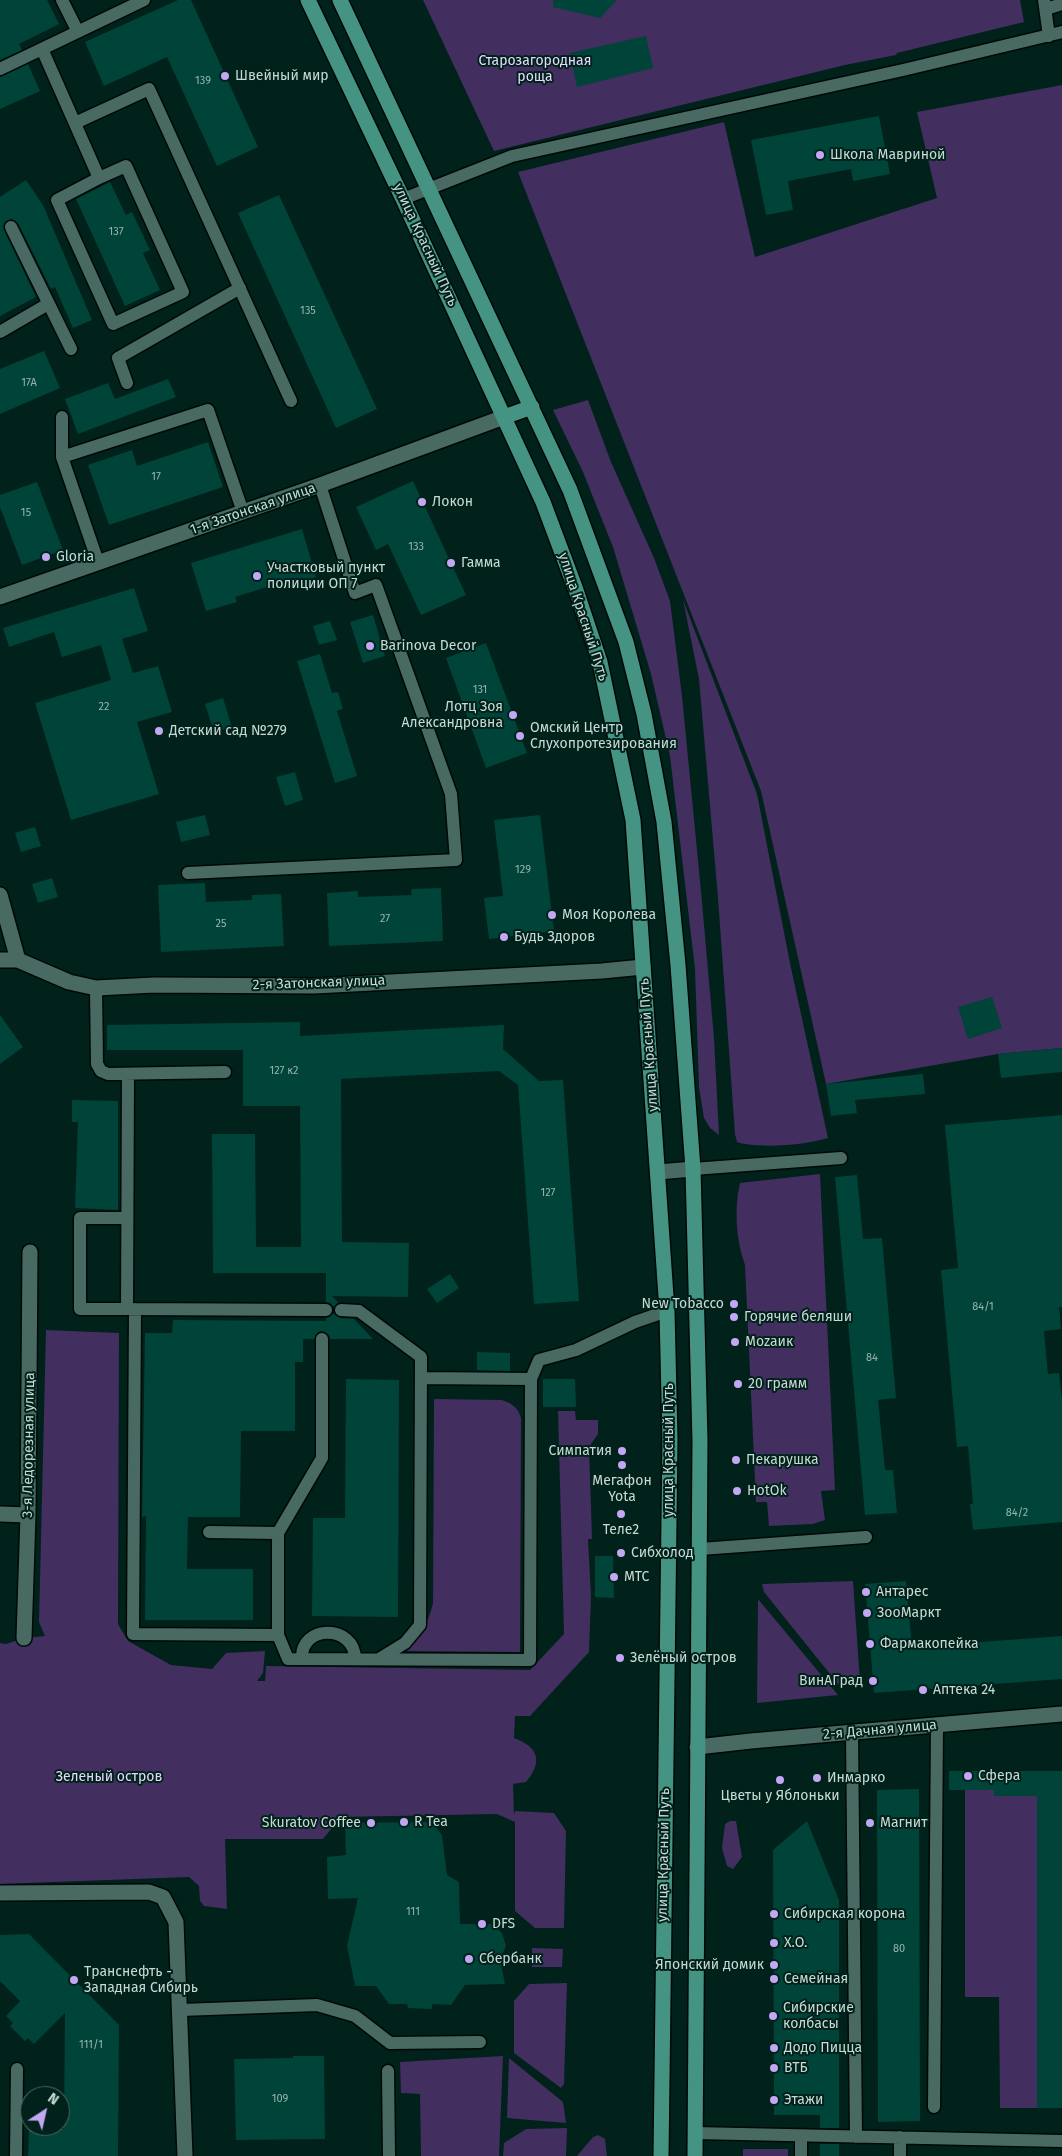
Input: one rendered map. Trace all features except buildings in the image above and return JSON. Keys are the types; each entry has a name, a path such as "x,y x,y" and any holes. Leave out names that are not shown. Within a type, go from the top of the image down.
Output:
{"main road":[{"name":"улица Красный Путь","path":"308,0 403,198 542,502 576,590 600,662 633,820 667,1311 670,1440 661,2156"},
{"name":"улица Красный Путь","path":"340,0 430,188 570,490 603,574 626,642 644,714 664,822 678,965 693,1168 700,1440 695,2156"},
{"path":"504,418 532,407"}],"street":[{"name":"1-я Затонская улица","path":"0,597 320,485 504,418"},
{"path":"0,894 18,960"},
{"name":"2-я Затонская улица","path":"0,960 18,960 69,982 96,988 154,985 314,986 602,970 643,966"},
{"path":"658,1172 693,1168"},
{"name":"3-я Ледорезная улица","path":"24,1638 28,1515 30,1252"},
{"path":"0,1514 28,1515"},
{"name":"2-я Дачная улица","path":"697,1747 1062,1714"},
{"path":"0,1893 149,1892 162,1897 176,1922 181,2010 184,2156"}],"lane":[{"path":"62,0 78,32"},
{"path":"0,69 144,0"},
{"path":"1049,36 1045,4 1062,4"},
{"path":"403,198 512,156 1062,32"},
{"path":"42,49 99,178"},
{"path":"74,122 149,89 291,401"},
{"path":"126,166 183,292 113,324 57,200 99,178 126,166"},
{"path":"11,227 70,349"},
{"path":"127,383 118,358 240,288"},
{"path":"0,332 48,304"},
{"path":"62,457 208,410 243,512"},
{"path":"62,417 62,457 98,562"},
{"path":"188,873 456,860 451,794 376,585 355,593 320,485"},
{"path":"96,988 97,1064 101,1071 108,1074 225,1072"},
{"path":"128,1074 127,1218 131,1309 133,1634 278,1635"},
{"path":"693,1168 841,1158"},
{"path":"127,1218 80,1218 80,1308 323,1314"},
{"path":"341,1310 359,1310 421,1357 420,1625 405,1643 378,1659"},
{"path":"322,1339 322,1458 278,1533 278,1635 288,1659 530,1660 531,1378 539,1360 576,1350 636,1322 667,1311"},
{"path":"421,1378 531,1378"},
{"path":"209,1532 278,1533"},
{"path":"700,1549 866,1537"},
{"path":"302,1659 305,1645 311,1638 319,1633 328,1632 346,1638 352,1646 355,1659"},
{"path":"934,2107 937,1725"},
{"path":"852,1733 856,2137"},
{"path":"181,2010 316,2005 355,2016 390,2044 480,2042"},
{"path":"16,2156 17,2069"},
{"path":"388,2071 389,2156"},
{"path":"695,2134 1062,2141"},
{"path":"801,2136 801,2156"},
{"path":"900,2138 900,2156"}],"green space":[{"name":"Старозагородная роща","path":"423,0 1020,0 1024,22 897,53 896,55 845,65 494,151"},
{"path":"1062,85 1062,1048 998,1054 826,1084 761,791 518,172 724,122 755,257 937,198 917,112"},
{"path":"588,400 611,462 654,558 670,601 682,696 701,891 714,1038 719,1135 710,1128 704,1118 699,1087 695,969 670,756 651,674 613,547 583,472 553,410"},
{"path":"683,600 757,794 791,968 828,1138 796,1144 769,1146 737,1142 699,679"},
{"path":"820,1174 835,1490 821,1491 825,1520 813,1524 769,1526 767,1502 756,1502 745,1265 737,1224 738,1193 740,1183"},
{"name":"Зеленый остров","path":"46,1330 119,1333 118,1624 128,1641 171,1665 212,1669 226,1653 265,1651 263,1673 257,1681 265,1681 266,1666 530,1670 564,1634 558,1411 575,1411 576,1420 598,1420 598,1434 589,1447 592,1539 588,1539 591,1596 589,1652 530,1716 515,1716 514,1738 529,1746 536,1756 536,1762 535,1768 526,1782 513,1784 514,1815 515,1811 554,1813 566,1831 564,1928 535,1928 515,1911 515,1822 497,1814 341,1817 323,1839 225,1839 227,1909 204,1906 200,1901 199,1886 189,1877 0,1884 0,1643 6,1644 24,1638 45,1636 39,1622"},
{"path":"434,1399 502,1400 514,1407 521,1418 520,1652 401,1651 422,1630 433,1603"},
{"path":"853,1581 860,1682 838,1684 764,1592 762,1584"},
{"path":"758,1599 838,1695 757,1703"},
{"path":"1037,1785 1037,2108 1000,2108 999,1997 965,1997 965,1790 994,1790"},
{"path":"730,1821 736,1821 742,1857 733,1869 727,1866 722,1848 725,1824"},
{"path":"532,1948 563,1949 562,1967 532,1967"},
{"path":"567,1983 564,2084 561,2088 514,2053 514,2001 529,1984"},
{"path":"503,2056 499,2156 421,2156 420,2094 401,2093 400,2062"},
{"path":"509,2058 563,2102 566,2123 507,2118"},
{"path":"567,2128 566,2156 503,2156 504,2143 526,2129"},
{"path":"598,2135 605,2139 607,2156 577,2156 593,2137"},
{"path":"743,2149 788,2149 788,2156 743,2156"}],"place":[{"name":"Швейный мир","path":"225,76"},
{"name":"Школа Мавриной","path":"820,155"},
{"name":"Локон","path":"422,502"},
{"name":"Gloria","path":"46,557"},
{"name":"Гамма","path":"451,563"},
{"name":"Участковый пункт полиции ОП 7","path":"257,576"},
{"name":"Barinova Decor","path":"370,646"},
{"name":"Лотц Зоя Александровна","path":"513,715"},
{"name":"Детский сад №279","path":"159,731"},
{"name":"Омский Центр Слухопротезирования","path":"520,736"},
{"name":"Моя Королева","path":"552,915"},
{"name":"Будь Здоров","path":"504,937"},
{"name":"New Tobacco","path":"734,1304"},
{"name":"Горячие беляши","path":"734,1317"},
{"name":"Mozaик","path":"735,1342"},
{"name":"20 грамм","path":"738,1384"},
{"name":"Симпатия","path":"622,1451"},
{"name":"Пекарушка","path":"736,1460"},
{"name":"Мегафон Yota","path":"622,1465"},
{"name":"HotOk","path":"737,1491"},
{"name":"Теле2","path":"621,1514"},
{"name":"Сибхолод","path":"621,1553"},
{"name":"МТС","path":"614,1577"},
{"name":"Антарес","path":"866,1592"},
{"name":"ЗооМаркт","path":"867,1613"},
{"name":"Фармакопейка","path":"870,1644"},
{"name":"Зелёный остров","path":"620,1658"},
{"name":"ВинАГрад","path":"873,1681"},
{"name":"Аптека 24","path":"923,1690"},
{"name":"Сфера","path":"968,1776"},
{"name":"Инмарко","path":"817,1778"},
{"name":"Цветы у Яблоньки","path":"780,1780"},
{"name":"R Tea","path":"404,1822"},
{"name":"Skuratov Coffee","path":"371,1823"},
{"name":"Магнит","path":"870,1823"},
{"name":"Сибирская корона","path":"774,1914"},
{"name":"DFS","path":"482,1924"},
{"name":"X.O.","path":"774,1943"},
{"name":"Сбербанк","path":"469,1959"},
{"name":"Японский домик","path":"774,1965"},
{"name":"Семейная","path":"774,1979"},
{"name":"Транснефть - Западная Сибирь","path":"74,1980"},
{"name":"Сибирские колбасы","path":"773,2016"},
{"name":"Додо Пицца","path":"774,2048"},
{"name":"ВТБ","path":"774,2068"},
{"name":"Этажи","path":"774,2100"}]}
